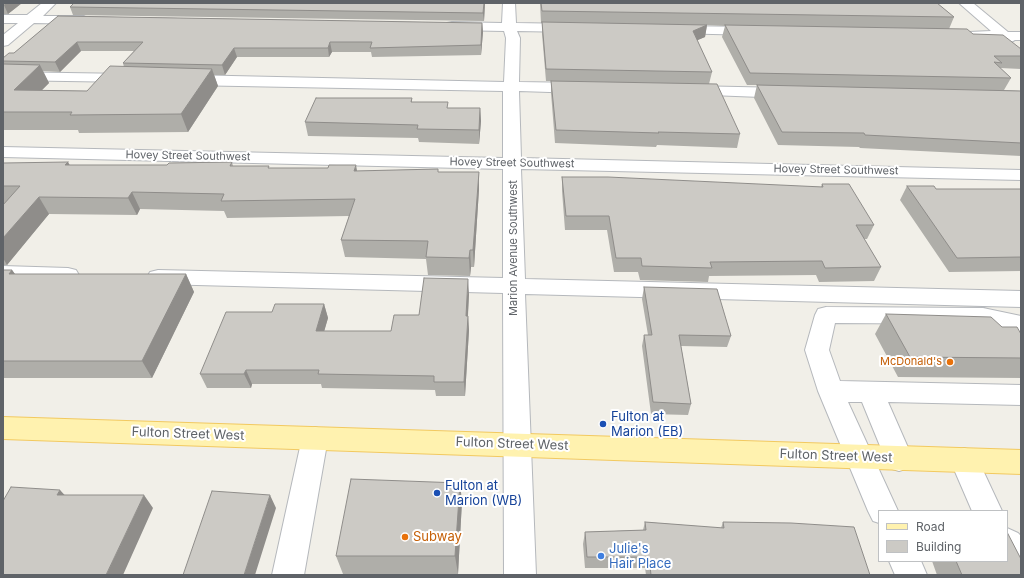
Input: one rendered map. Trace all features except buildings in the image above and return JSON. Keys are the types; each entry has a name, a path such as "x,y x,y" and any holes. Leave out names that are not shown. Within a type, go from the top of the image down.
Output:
{"main road":[{"name":"Fulton Street West","path":"3,428 859,458 1021,462"}],"street":[{"path":"3,42 50,3"},
{"name":"Marion Avenue Southwest","path":"509,3 510,27 513,38 511,86 514,163 514,287 519,445 520,575"},
{"path":"965,3 1021,48"},
{"path":"3,19 98,20"},
{"path":"440,26 589,29"},
{"path":"660,30 771,32"},
{"path":"961,35 1021,36"},
{"path":"3,76 144,79"},
{"path":"175,79 593,88"},
{"path":"673,90 799,93"},
{"name":"Hovey Street Southwest","path":"3,152 1021,175"},
{"path":"3,273 90,275"},
{"path":"138,276 514,287 1021,299"},
{"path":"883,510 831,391 817,350 826,315 983,316 1009,320 1021,325"},
{"path":"831,391 1021,395"},
{"path":"871,392 899,458"},
{"path":"288,575 315,438"},
{"path":"964,460 987,510"},
{"path":"1008,544 1021,558"},
{"path":"905,562 911,575"}],"place":[{"name":"McDonald's","path":"950,362"},
{"name":"Fulton at Marion (EB)","path":"603,424"},
{"name":"Fulton at Marion (WB)","path":"437,493"},
{"name":"Subway","path":"405,537"},
{"name":"Julie's Hair Place","path":"601,556"}]}
